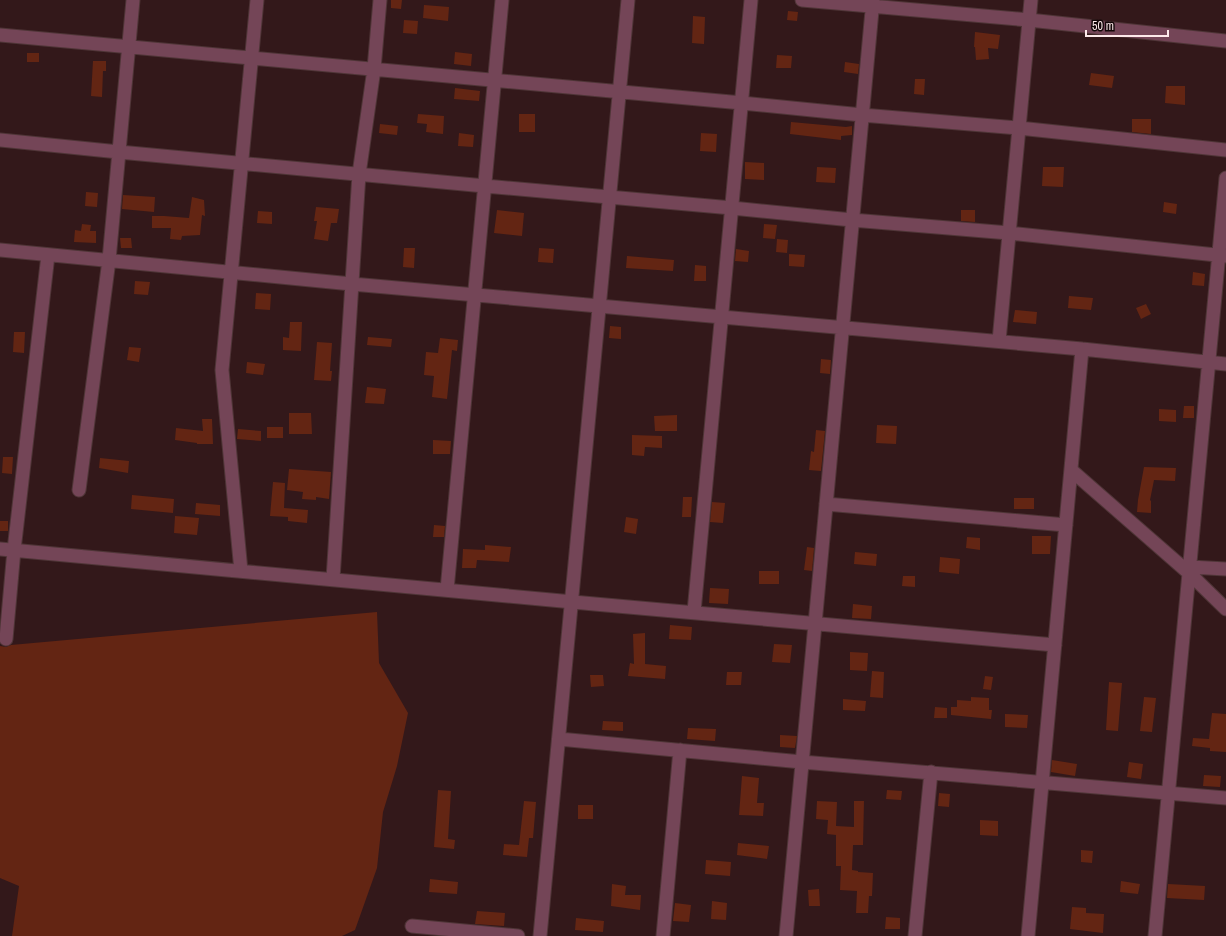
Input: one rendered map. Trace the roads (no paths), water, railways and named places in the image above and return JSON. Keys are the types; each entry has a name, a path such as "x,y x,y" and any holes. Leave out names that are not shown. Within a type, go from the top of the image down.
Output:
{"street":[{"path":"79,490 109,260 133,0"},
{"path":"240,571 222,370 257,0"},
{"path":"333,579 359,174 374,69 380,0"},
{"path":"447,590 502,0"},
{"path":"540,936 628,0"},
{"path":"694,612 751,0"},
{"path":"802,0 873,4 1226,41"},
{"path":"999,341 1031,0"},
{"path":"786,936 873,4"},
{"path":"0,35 862,115 1019,128 1226,150"},
{"path":"0,140 852,220 1010,233 1222,256"},
{"path":"1155,936 1209,363 1222,256 1226,178"},
{"path":"0,250 352,284 999,341 1226,364"},
{"path":"6,638 14,550 48,255"},
{"path":"1028,936 1082,349"},
{"path":"1071,470 1189,570 1226,609"},
{"path":"826,504 1066,525"},
{"path":"0,549 1055,645"},
{"path":"1189,570 1226,569"},
{"path":"559,739 802,762 1226,798"},
{"path":"663,936 680,750"},
{"path":"915,936 931,772"},
{"path":"412,926 518,936"}]}
